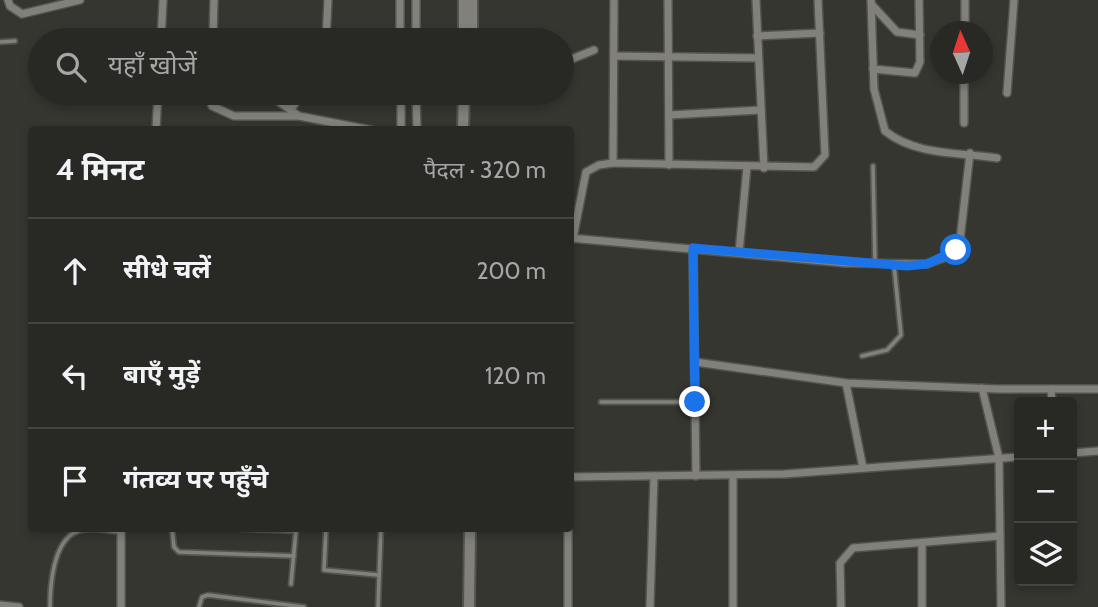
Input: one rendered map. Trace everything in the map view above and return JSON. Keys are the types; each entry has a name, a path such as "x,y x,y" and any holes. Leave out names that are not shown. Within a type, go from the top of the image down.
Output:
{"main road":[{"path":"464,0 464,28"},
{"path":"471,28 472,0"},
{"path":"463,126 464,105"},
{"path":"470,126 471,105"},
{"path":"463,607 464,532"},
{"path":"469,607 470,532"}],"street":[{"path":"8,0 10,6 22,14 80,0"},
{"path":"162,28 163,0"},
{"path":"213,28 214,0"},
{"path":"327,28 328,0"},
{"path":"400,0 400,28"},
{"path":"416,0 416,28"},
{"path":"613,163 614,0"},
{"path":"668,0 669,165"},
{"path":"755,0 764,168"},
{"path":"574,229 586,172 599,165 613,163 814,167 825,155 818,0"},
{"path":"873,69 915,73 920,62 919,0"},
{"path":"965,0 965,21"},
{"path":"1007,93 1014,0"},
{"path":"871,2 897,32 920,35"},
{"path":"871,2 876,103 885,131 902,143 921,148 997,158"},
{"path":"757,36 820,33"},
{"path":"574,58 594,50"},
{"path":"614,56 758,58"},
{"path":"964,84 964,123"},
{"path":"156,126 157,105"},
{"path":"212,105 234,116 299,116 350,126"},
{"path":"285,105 299,116"},
{"path":"291,109 294,105"},
{"path":"401,105 401,126"},
{"path":"416,105 416,126"},
{"path":"669,115 761,110"},
{"path":"574,238 875,264 927,264 956,250 960,240 970,153"},
{"path":"739,253 747,167"},
{"path":"693,248 696,476"},
{"path":"695,362 846,383 1051,390 1098,388"},
{"path":"846,383 863,468"},
{"path":"982,388 999,458 1001,607"},
{"path":"1051,390 1052,397"},
{"path":"1077,453 1098,451"},
{"path":"574,477 733,475 1014,457"},
{"path":"733,475 733,607"},
{"path":"650,607 654,477"},
{"path":"120,532 121,607"},
{"path":"568,532 569,607"},
{"path":"841,607 841,563 845,554 853,548 1000,536"},
{"path":"922,542 922,607"},
{"path":"0,605 17,607"}],"lane":[{"path":"0,42 15,41"},
{"path":"873,166 875,264"},
{"path":"862,356 887,349 901,335 894,265"},
{"path":"601,402 695,402"},
{"path":"50,607 51,571 68,538 78,532"},
{"path":"172,532 173,547 179,552 294,556"},
{"path":"291,584 296,532"},
{"path":"326,532 324,570 379,575"},
{"path":"378,607 381,532"},
{"path":"199,607 202,597 208,596 304,607"}],"route":[{"path":"695,402 693,248 845,263 907,266 927,264 951,255 956,250"}]}
